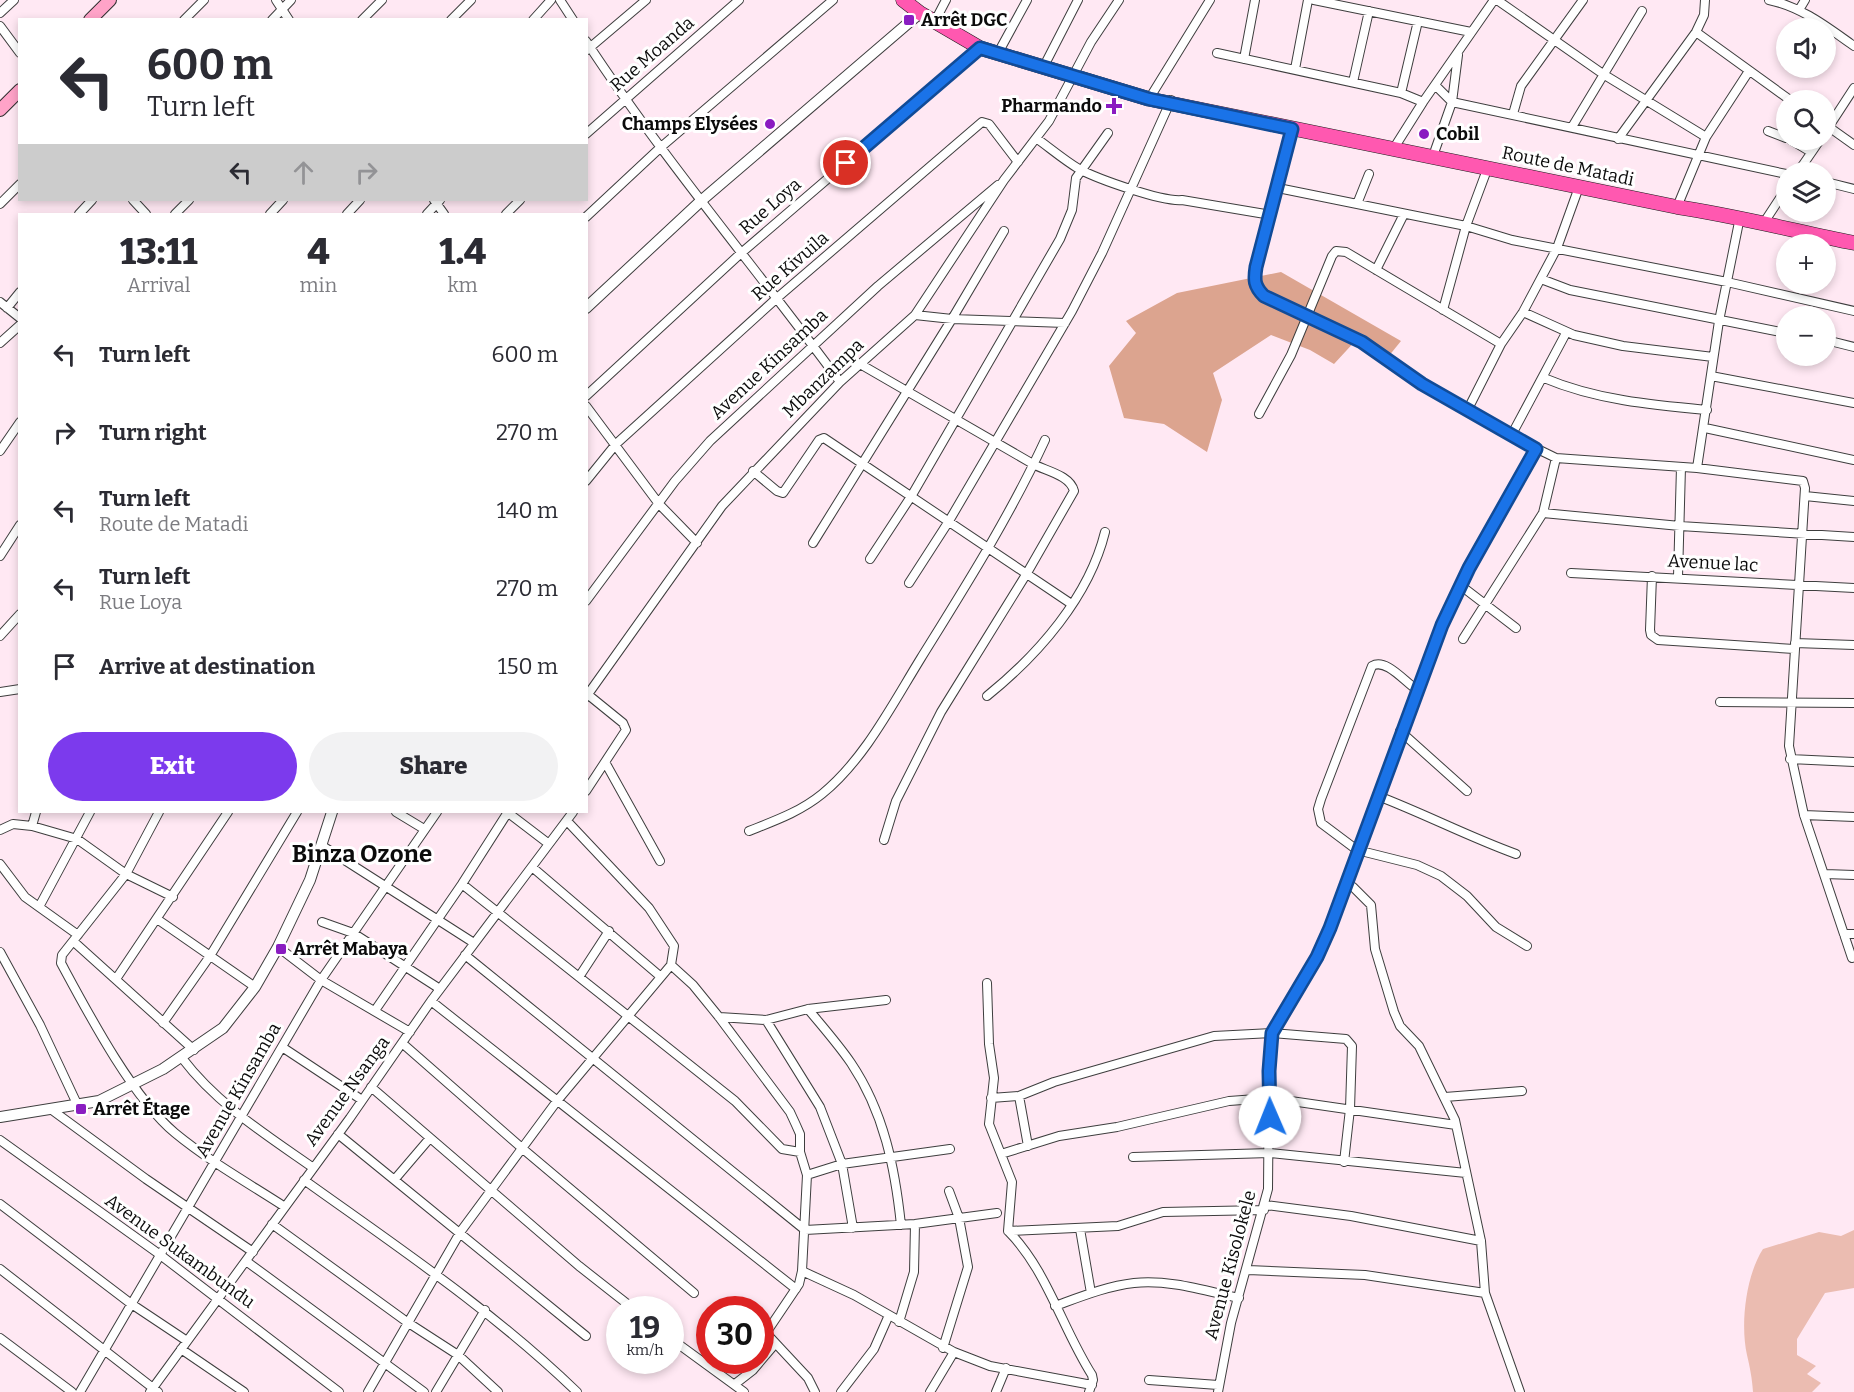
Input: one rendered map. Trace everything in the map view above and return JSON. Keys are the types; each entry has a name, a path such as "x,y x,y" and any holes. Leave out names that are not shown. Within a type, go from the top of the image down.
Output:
{"main road":[{"path":"92,18 110,0"},
{"name":"Route de Matadi","path":"903,0 920,14 980,48 997,55 1149,99 1170,101 1292,129 1395,148 1677,207 1740,217 1854,243"},
{"path":"0,110 18,92"}],"street":[{"path":"0,13 14,0"},
{"path":"186,18 204,0"},
{"path":"276,0 288,18"},
{"path":"274,18 291,0"},
{"path":"364,18 382,0"},
{"path":"453,18 471,0"},
{"path":"535,18 551,0"},
{"path":"560,0 572,18"},
{"path":"646,0 588,46 740,254 777,298 840,382"},
{"name":"Rue Moanda","path":"588,132 739,0"},
{"path":"588,215 661,147 833,0"},
{"path":"935,21 946,0"},
{"path":"997,55 1027,0"},
{"path":"1043,68 1078,0"},
{"name":"Mbanzampa","path":"588,694 722,506 840,382 915,315 1004,180 1049,122 1074,78 1090,42 1119,0"},
{"path":"1149,99 1210,0"},
{"path":"1244,59 1255,0"},
{"path":"1294,69 1308,0"},
{"path":"1314,0 1333,1 1472,32"},
{"path":"1395,148 1423,102 1496,0 1604,74 1706,137"},
{"path":"1514,114 1521,86 1583,0"},
{"path":"1618,139 1644,100 1696,32 1704,15 1705,0"},
{"path":"1769,0 1798,10 1854,46"},
{"path":"1798,10 1805,0"},
{"path":"1353,82 1369,10"},
{"path":"1572,127 1642,11"},
{"path":"588,306 702,200 920,14"},
{"path":"1401,93 1418,21"},
{"path":"0,26 18,50"},
{"path":"1696,32 1776,90"},
{"name":"Rue Loya","path":"588,394 740,254 980,48"},
{"path":"1218,52 1401,93 1423,102"},
{"path":"1433,156 1452,102 1459,52"},
{"path":"1677,207 1700,157 1706,137 1749,72"},
{"path":"1435,85 1452,102 1776,172"},
{"path":"1836,114 1854,88"},
{"path":"909,583 949,521 1065,323 1102,253 1170,101"},
{"name":"Rue Kivuila","path":"588,479 616,444 777,298 982,122 989,124 1018,162"},
{"path":"1292,129 1256,267 1254,280 1256,288 1264,296 1362,342 1422,384 1511,436 1556,458 1697,468 1802,480 1805,496 1791,703 1790,759 1804,815 1849,934 1852,958"},
{"path":"1768,131 1776,134"},
{"path":"870,559 912,495 1067,225 1080,170 1108,133"},
{"path":"1836,134 1854,145"},
{"path":"1036,138 1080,170 1129,189 1172,201 1182,200 1271,215"},
{"path":"1804,162 1811,152 1808,150"},
{"path":"1443,310 1466,226 1488,167"},
{"path":"1357,204 1369,174"},
{"name":"Avenue Kinsamba","path":"588,598 710,441 878,286 1004,180"},
{"path":"1836,184 1854,189"},
{"path":"0,204 18,186"},
{"path":"1468,409 1557,248 1579,187"},
{"path":"1278,188 1466,226 1512,240 1727,282 1854,311"},
{"path":"80,213 91,201"},
{"path":"133,201 145,213"},
{"path":"177,213 188,201"},
{"path":"271,213 283,201"},
{"path":"348,213 359,201"},
{"path":"428,213 437,201"},
{"path":"507,213 519,201"},
{"path":"1763,224 1776,204"},
{"path":"1376,270 1404,214"},
{"path":"1697,468 1705,428 1719,321 1740,217"},
{"path":"813,543 1004,231"},
{"path":"1259,414 1291,355 1336,251 1346,252 1502,344"},
{"path":"1541,279 1570,290 1776,331"},
{"path":"18,294 4,305 18,316"},
{"path":"1523,312 1566,333 1623,346 1713,357"},
{"path":"915,315 952,319 1065,323"},
{"path":"0,343 18,327"},
{"path":"1511,436 1566,333"},
{"path":"1836,342 1854,347"},
{"path":"860,364 1034,464 1066,479 1073,485 1074,490 1028,573 941,712 896,801 884,840"},
{"path":"1710,376 1854,403"},
{"path":"1544,378 1579,392 1657,405 1707,410"},
{"path":"588,409 659,504 697,543"},
{"path":"0,451 18,425"},
{"path":"1705,428 1854,460"},
{"path":"753,471 777,491 783,493 819,440 824,438 1071,603"},
{"path":"749,831 803,808 841,776 894,702 988,547 1045,440"},
{"name":"Avenue Kisolokele","path":"1218,1389 1239,1298 1265,1208 1270,1153 1269,1071 1272,1033 1317,957 1416,689 1460,585 1536,449"},
{"path":"1463,639 1543,513 1556,458"},
{"path":"1678,577 1681,467"},
{"path":"1805,496 1854,501"},
{"path":"1543,513 1680,526 1854,537"},
{"path":"0,556 18,528"},
{"path":"987,696 1027,663 1090,577 1105,532"},
{"name":"Avenue lac","path":"1571,573 1854,588"},
{"path":"1652,576 1650,630 1651,635 1658,640 1795,646 1854,645"},
{"path":"1460,585 1516,628"},
{"path":"0,636 18,616"},
{"path":"1416,689 1385,664 1378,663 1372,666 1344,734 1318,809 1318,816 1322,822 1357,850 1417,865 1441,876 1467,896 1496,927 1527,946"},
{"path":"0,692 18,689"},
{"path":"588,696 626,727 625,733 588,788"},
{"path":"1720,702 1854,703"},
{"path":"1400,731 1467,790"},
{"path":"1790,759 1854,762"},
{"path":"605,762 660,861"},
{"path":"1378,796 1424,814 1466,837 1516,854"},
{"path":"32,826 36,813"},
{"path":"39,906 90,813"},
{"path":"158,813 126,874 62,955 61,963 132,1085 175,1133 285,1207"},
{"path":"116,979 227,813"},
{"path":"163,1023 210,956 296,813"},
{"path":"0,1117 99,1101 182,1058 223,1028 255,987 278,946 310,880 332,813"},
{"path":"398,813 424,829"},
{"name":"Avenue Kinsamba","path":"80,1392 321,980 435,813"},
{"path":"376,1009 462,884 506,813"},
{"path":"508,813 549,844"},
{"name":"Avenue Nsanga","path":"154,1391 184,1345 312,1167 339,1134 431,1001 572,813"},
{"path":"1804,815 1854,817"},
{"path":"368,1392 386,1365 407,1322 461,1231 557,1101 670,965 674,946 649,908 567,821"},
{"path":"0,830 13,824 32,826 77,839 126,874 173,897"},
{"path":"321,845 474,943"},
{"path":"0,864 20,891 76,938 116,979 194,1050"},
{"path":"532,867 661,977"},
{"path":"1825,874 1854,875"},
{"path":"462,884 735,1101 782,1149 800,1152"},
{"path":"1345,886 1353,887 1371,905 1375,949 1394,1012 1400,1026 1419,1046 1445,1097 1456,1125 1481,1241 1485,1293 1520,1392"},
{"path":"157,919 255,987"},
{"path":"322,922 353,933 440,989"},
{"path":"579,977 609,931"},
{"path":"278,946 321,980 376,1009 410,1032"},
{"path":"0,952 40,1025 78,1106"},
{"path":"465,956 805,1230 915,1224 996,1213"},
{"path":"670,965 693,985 718,1017 790,1112 800,1134 800,1152 807,1175 802,1272 795,1288 766,1329 767,1336 808,1378 815,1392"},
{"path":"802,1272 889,1315 943,1348 990,1366 1091,1388 1092,1374 1054,1306 1028,1252 1008,1231 1012,1182 989,1124 994,1078 989,1044 987,982"},
{"path":"718,1017 766,1020 808,1009 886,1000"},
{"path":"431,1001 795,1288"},
{"path":"808,1009 851,1063 883,1129 891,1156 901,1225"},
{"path":"766,1020 820,1107 842,1164 853,1228"},
{"path":"991,1098 1019,1096 1054,1082 1214,1035 1272,1033 1349,1041 1352,1047 1350,1110 1344,1162"},
{"path":"402,1043 523,1149 694,1293"},
{"path":"282,1047 362,1100"},
{"path":"182,1058 211,1092 241,1117 312,1167"},
{"path":"371,1087 617,1296"},
{"path":"1445,1097 1522,1090"},
{"path":"1019,1096 1028,1146"},
{"path":"1001,1154 1059,1136 1117,1127 1209,1104 1270,1098 1456,1125"},
{"path":"52,1110 253,1252"},
{"path":"339,1134 461,1231 586,1336"},
{"path":"395,1179 430,1138"},
{"name":"Avenue Sukambundu","path":"0,1140 159,1254 339,1392"},
{"path":"807,1175 842,1164 950,1149"},
{"path":"1133,1157 1270,1153 1466,1173"},
{"path":"304,1180 436,1273 484,1310 526,1343 577,1392"},
{"path":"943,1348 968,1267 959,1218 949,1191"},
{"path":"0,1204 244,1392"},
{"path":"1008,1231 1118,1226 1163,1212 1265,1208 1352,1216 1481,1241"},
{"path":"272,1224 407,1322 458,1355 498,1392"},
{"path":"899,1322 914,1272 915,1224"},
{"path":"1080,1229 1091,1293"},
{"path":"246,1261 424,1392"},
{"path":"0,1269 154,1391"},
{"path":"1248,1270 1365,1275 1485,1293"},
{"path":"1054,1306 1124,1284 1147,1282 1239,1298"},
{"path":"436,1392 484,1310"},
{"path":"841,1392 874,1349 889,1315"},
{"path":"0,1338 72,1392"},
{"path":"735,1384 753,1370 775,1344"},
{"path":"684,1349 744,1392"},
{"path":"930,1392 954,1352"},
{"path":"996,1392 1006,1368"},
{"path":"1149,1380 1218,1389"}],"shaded area":[{"path":"1281,272 1401,341 1388,357 1358,338 1334,364 1310,350 1271,335 1213,373 1222,400 1207,452 1164,424 1124,418 1109,366 1136,333 1126,321 1177,293"},
{"path":"1854,1230 1854,1288 1825,1293 1797,1339 1797,1355 1816,1366 1807,1374 1821,1383 1812,1392 1753,1392 1745,1343 1746,1300 1752,1272 1763,1249 1819,1232 1841,1236"}],"place":[{"name":"Arrêt DGC","path":"909,20"},
{"name":"Pharmando","path":"1114,106"},
{"name":"Champs Elysées","path":"770,124"},
{"name":"Cobil","path":"1424,134"},
{"name":"Arrêt Mabaya","path":"281,949"},
{"name":"Arrêt Étage","path":"81,1109"}],"district":[{"name":"Binza Ozone","path":"362,854"}],"route":[{"path":"846,163 980,48 1149,99 1292,129 1256,267 1254,280 1256,288 1264,296 1362,342 1422,384 1536,449 1460,585 1400,731 1330,928 1317,957 1272,1033 1269,1071 1270,1117"}]}
